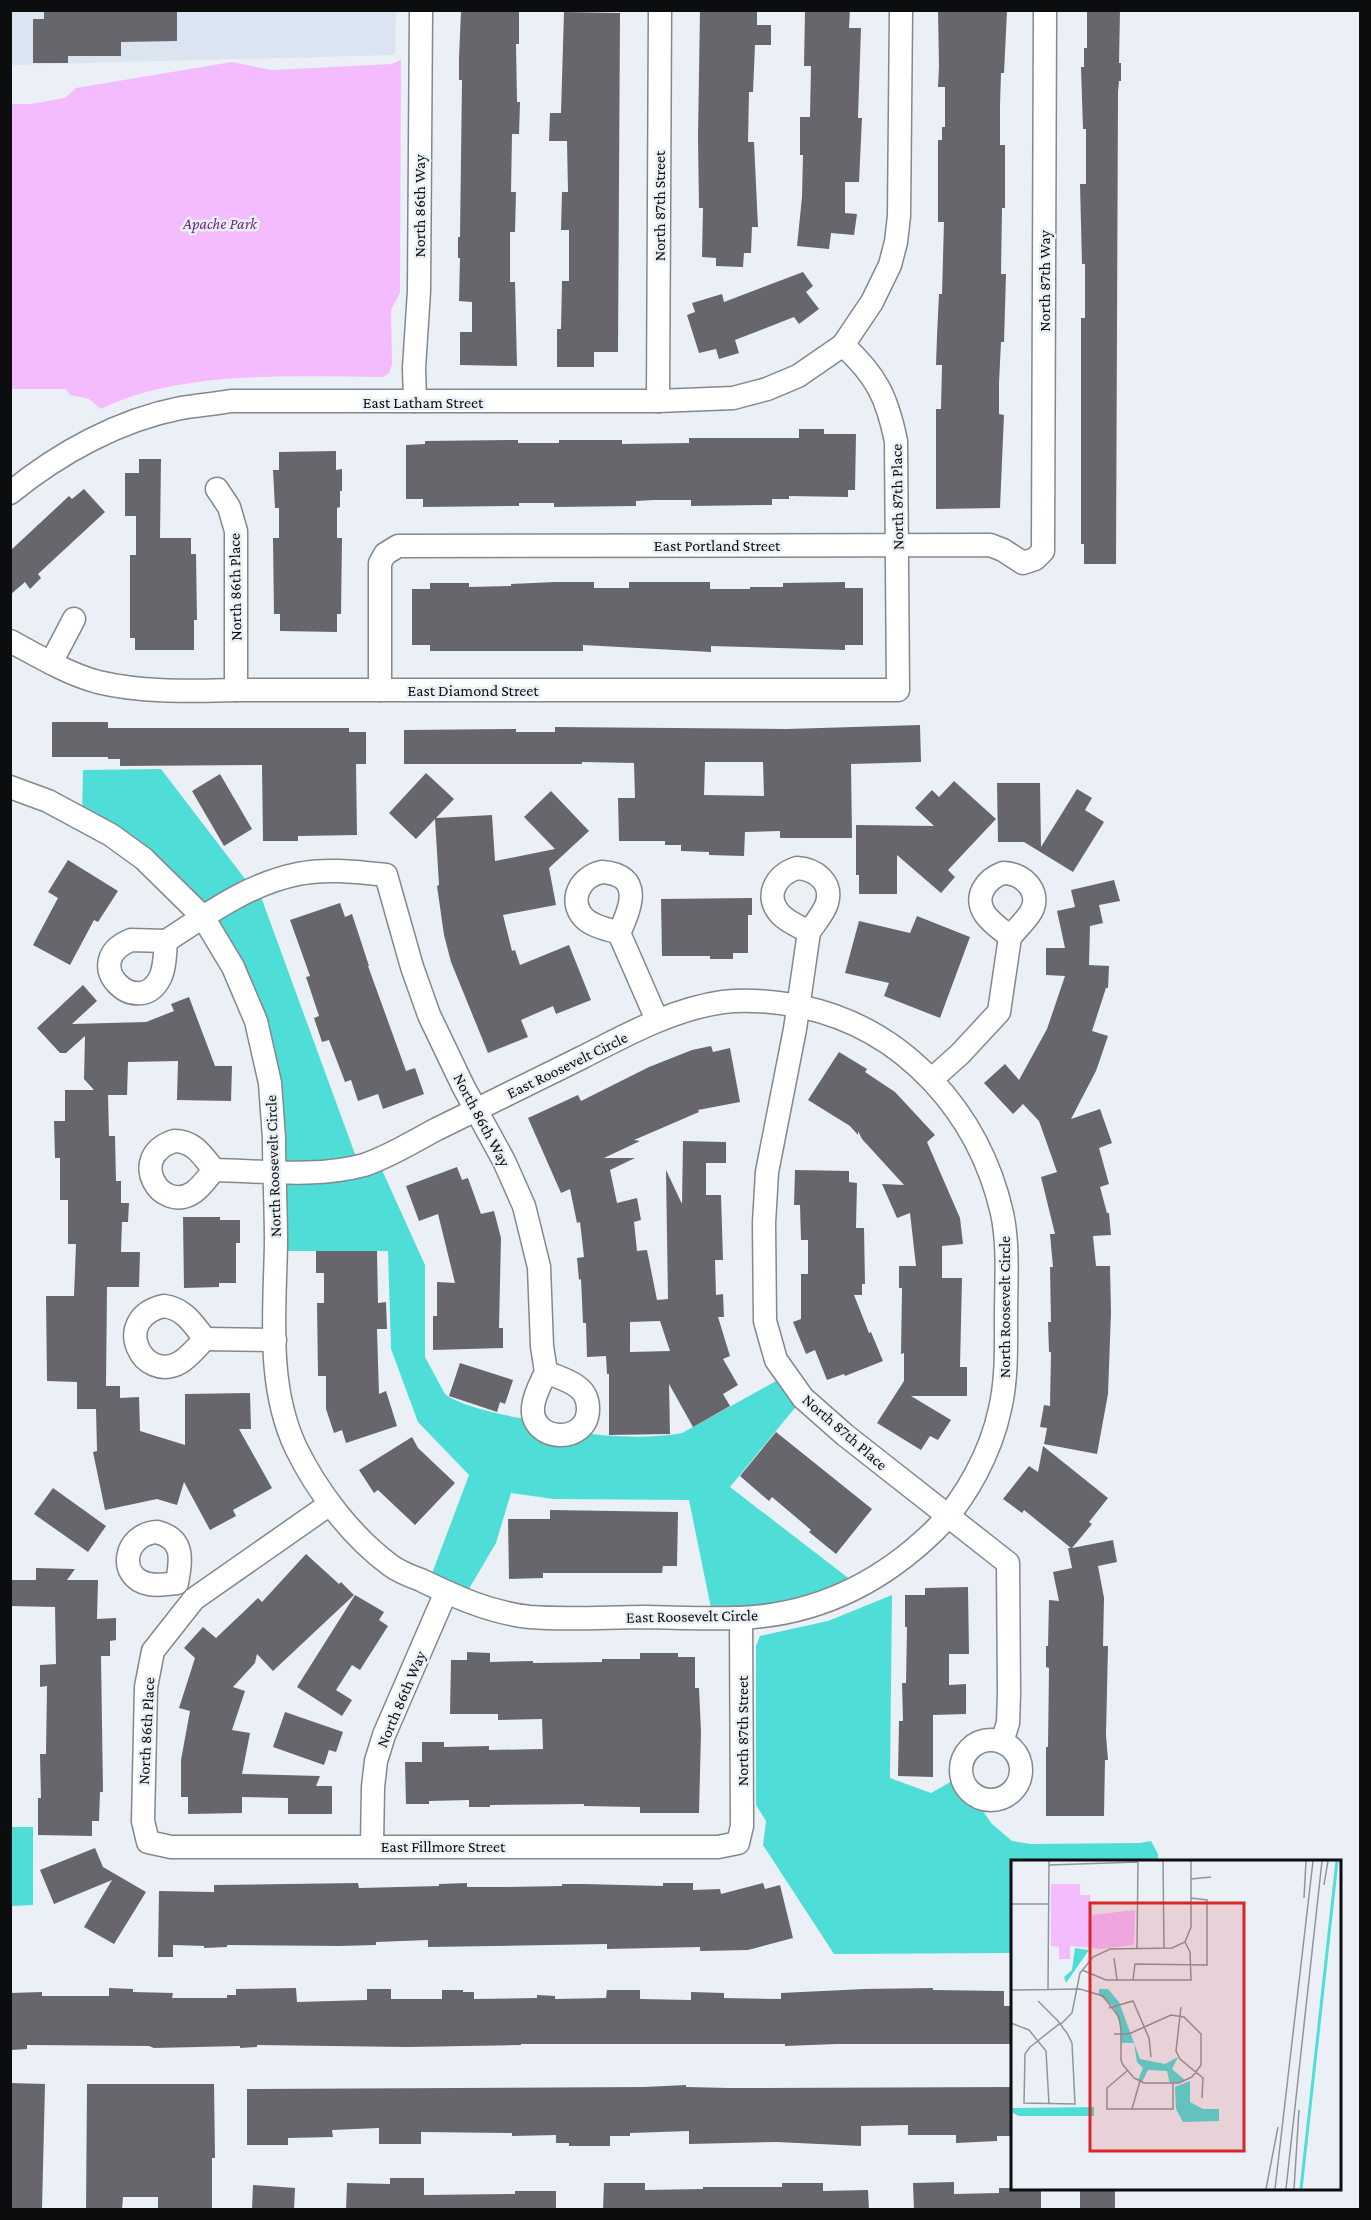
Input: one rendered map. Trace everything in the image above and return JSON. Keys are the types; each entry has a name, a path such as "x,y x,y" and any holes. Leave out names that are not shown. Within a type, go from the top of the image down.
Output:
{"street":[{"name":"North 86th Way","path":"415,401 414,368 419,291 421,10"},
{"name":"North 87th Street","path":"658,400 660,10"},
{"path":"843,345 872,302 890,265 896,242 899,216 901,10"},
{"name":"North 87th Way","path":"1042,551 1045,10"},
{"name":"East Latham Street","path":"10,493 79,447 106,432 181,408 231,401 733,398 767,389 798,376 843,345"},
{"name":"North 87th Place","path":"843,345 864,364 888,407 897,451 898,690"},
{"name":"North 86th Place","path":"217,489 229,507 236,531 236,690"},
{"name":"East Portland Street","path":"380,690 380,563 385,554 398,546 990,545 1003,550 1023,563 1035,558 1042,551"},
{"path":"51,663 74,619"},
{"name":"East Diamond Street","path":"10,641 51,663 97,682 144,690 175,692 236,690 898,690"},
{"name":"North Roosevelt Circle","path":"10,787 48,801 111,835 144,859 204,917 232,967 256,1021 270,1083 274,1171 275,1340 279,1399 296,1448 330,1504 353,1532 393,1568 446,1592"},
{"name":"North 86th Way","path":"204,917 253,888 299,874 350,872 386,875 412,967 429,1015 504,1161 524,1206 539,1267 542,1346 546,1372"},
{"path":"166,941 204,917"},
{"name":"North 87th Place","path":"809,932 799,1006 767,1172 764,1223 765,1322 776,1360 803,1398 845,1435 1008,1563 1009,1704 1008,1723 1002,1742"},
{"path":"619,933 657,1020"},
{"path":"932,1079 960,1054 999,1012 1010,937"},
{"name":"North Roosevelt Circle","path":"657,1020 721,1002 760,1001 799,1006 841,1020 878,1037 932,1079 960,1113 990,1172 1003,1218 1006,1255 1006,1362 1000,1410 986,1451 962,1497 948,1517"},
{"name":"East Roosevelt Circle","path":"214,1170 323,1171 365,1164 657,1020"},
{"path":"205,1339 275,1340"},
{"name":"North 86th Place","path":"148,1842 143,1821 146,1687 153,1651 194,1599 330,1504"},
{"name":"East Roosevelt Circle","path":"446,1592 484,1608 530,1617 741,1618 791,1612 845,1595 885,1572 912,1552 948,1517"},
{"path":"177,1583 194,1599"},
{"name":"North 86th Way","path":"372,1845 376,1761 384,1735 446,1592"},
{"name":"North 87th Street","path":"738,1843 742,1826 741,1618"},
{"name":"East Fillmore Street","path":"148,1842 171,1847 372,1845 718,1847 738,1843"}],"shaded area":[{"path":"10,11 396,11 395,55 11,65"}],"green space":[{"name":"Apache Park","path":"401,60 400,293 391,310 392,365 389,373 383,377 276,377 202,381 132,396 101,409 89,399 70,395 66,389 11,389 11,101 13,104 31,104 65,98 76,88 232,62 272,70 392,64"}],"water":[{"path":"161,769 252,888 257,886 359,1165 377,1159 425,1265 425,1357 445,1394 474,1407 577,1432 643,1437 682,1433 787,1375 803,1398 730,1487 860,1587 713,1618 689,1500 554,1499 511,1493 496,1543 463,1599 428,1584 469,1475 418,1422 391,1349 388,1251 276,1251 270,1083 203,917 82,819 83,770"},
{"path":"892,1595 890,1778 931,1793 952,1781 960,1797 980,1807 992,1824 1012,1841 1031,1844 1151,1841 1158,1854 1158,1860 1011,1860 1011,1953 834,1954 763,1845 766,1821 756,1805 756,1646 760,1636 828,1621"},
{"path":"10,1827 33,1827 33,1905 11,1906"}],"building":[{"path":"44,10 177,10 177,41 121,42 121,56 68,56 68,63 33,63 33,19 44,19"},
{"path":"700,10 757,10 757,25 771,25 771,45 755,45 753,92 749,92 748,142 754,142 758,227 752,227 751,253 744,253 743,267 716,266 716,258 702,257 703,208 699,208 698,137"},
{"path":"805,10 850,10 849,28 861,28 858,118 862,118 859,182 845,182 845,213 857,214 854,235 831,233 829,249 797,246 803,155 800,155 800,117 810,117 811,66 804,66"},
{"path":"938,10 1007,11 1000,105 1000,145 1005,145 1005,208 1002,208 1001,274 1006,274 1004,342 1001,342 999,383 999,414 1004,415 1000,508 936,509 936,409 941,409 942,365 936,365 939,294 942,294 944,222 938,222 938,140 942,140 942,127 945,127 945,87 938,87"},
{"path":"1087,10 1120,10 1116,564 1084,564 1084,544 1081,544 1081,318 1085,318 1085,264 1082,264 1080,184 1086,184 1086,129 1083,129 1081,67 1084,67 1084,48 1087,48"},
{"path":"461,11 519,12 519,44 516,44 517,102 520,102 519,134 512,134 511,192 516,192 515,232 510,232 510,282 515,282 517,366 460,365 460,332 472,332 472,302 459,301"},
{"path":"564,12 620,13 618,352 594,352 594,367 557,367 557,329 561,329 562,281 569,281 569,230 561,230 562,192 568,192 567,141 549,141 550,113 561,113"},
{"path":"803,272 813,286 806,292 819,309 799,324 794,317 735,340 739,353 719,359 716,349 699,353 687,315 695,312 692,303 722,294 724,302"},
{"path":"799,429 824,429 824,434 856,434 855,490 848,490 848,497 789,496 789,499 772,499 772,505 691,506 691,500 654,500 636,501 636,506 554,507 554,503 519,503 519,506 423,507 423,499 406,499 406,445 425,444 425,441 518,440 518,443 559,443 559,440 622,440 622,444 689,443 689,438 799,438"},
{"path":"336,451 336,470 342,469 340,507 337,508 337,538 342,538 341,614 337,614 337,632 280,631 280,614 274,614 273,538 279,538 279,508 275,508 273,470 279,470 279,452"},
{"path":"139,459 161,459 160,538 191,538 191,554 196,554 197,620 194,620 194,650 135,650 135,638 130,638 130,555 136,555 136,516 125,516 125,473 139,473"},
{"path":"84,489 105,512 38,574 41,578 30,589 25,582 10,595 10,551 69,496 72,499"},
{"path":"594,582 594,588 629,588 629,582 710,582 710,589 750,589 750,587 783,587 783,583 845,582 845,588 863,588 863,645 845,645 845,650 711,646 711,652 583,645 583,651 430,651 430,645 412,645 412,589 430,589 430,583 469,583 469,587"},
{"path":"52,722 108,722 108,728 349,728 349,732 366,732 366,764 356,764 357,835 298,836 298,841 263,841 262,765 120,766 120,759 108,759 108,757 52,757"},
{"path":"920,725 921,762 851,764 852,838 780,838 780,831 745,832 744,856 681,851 681,845 665,845 665,841 619,841 618,798 635,798 634,763 404,764 404,730 516,729 516,732 555,732 555,727 787,729","holes":["705,762 763,762 764,796 704,795"]},
{"path":"426,773 454,799 436,818 492,815 495,861 555,849 524,817 551,791 589,831 549,868 556,905 503,915 512,951 515,950 520,965 569,945 591,1000 556,1014 553,1006 521,1020 528,1037 488,1053 451,962 444,935 437,886 439,885 435,819 416,839 389,813"},
{"path":"220,774 252,829 224,846 192,791"},
{"path":"954,781 996,819 948,870 955,877 941,893 897,855 897,894 859,894 859,875 856,875 856,825 934,826 915,808 932,790 939,797"},
{"path":"997,783 1040,783 1041,847 1077,789 1092,798 1085,810 1104,822 1073,872 1024,842 998,842"},
{"path":"68,860 118,891 98,922 94,920 70,965 33,945 58,898 48,892"},
{"path":"1114,880 1120,901 1099,905 1103,923 1090,926 1089,965 1109,966 1108,988 1106,988 1092,1031 1108,1036 1096,1071 1071,1119 1100,1109 1112,1143 1099,1148 1109,1184 1100,1187 1107,1213 1109,1213 1111,1235 1093,1236 1096,1266 1110,1266 1111,1312 1108,1394 1097,1454 1044,1444 1047,1428 1040,1427 1044,1405 1050,1406 1051,1352 1049,1352 1048,1322 1051,1322 1050,1267 1053,1267 1050,1234 1055,1234 1041,1177 1057,1172 1039,1121 1023,1104 1013,1114 984,1083 1005,1064 1019,1080 1047,1029 1065,976 1046,975 1046,948 1065,948 1057,911 1075,907 1071,890"},
{"path":"752,898 752,915 748,915 748,953 733,953 733,959 710,959 710,956 662,956 661,899"},
{"path":"340,903 345,917 352,914 406,1071 415,1068 424,1094 383,1109 378,1094 358,1101 351,1080 345,1082 329,1040 322,1042 314,1018 319,1016 306,977 310,976 290,920"},
{"path":"917,916 970,937 940,1018 884,996 889,983 845,973 859,921 910,933"},
{"path":"83,985 97,1001 72,1024 146,1022 174,1011 171,1004 189,997 215,1066 232,1066 231,1101 177,1100 178,1061 128,1062 127,1095 108,1095 109,1136 115,1136 116,1181 121,1181 121,1203 129,1203 128,1222 122,1222 121,1252 140,1252 139,1287 107,1287 106,1386 120,1386 120,1398 139,1397 140,1431 185,1445 185,1394 250,1393 251,1429 239,1429 272,1488 233,1510 236,1516 210,1530 184,1482 177,1505 157,1499 105,1510 93,1452 97,1451 96,1409 77,1409 77,1382 47,1381 46,1296 74,1296 76,1244 68,1244 68,1200 60,1200 60,1158 55,1158 54,1121 65,1121 65,1090 94,1090 84,1079 85,1036 66,1053 60,1053 37,1028"},
{"path":"711,1046 713,1052 730,1048 740,1102 698,1110 699,1112 634,1140 640,1141 604,1158 635,1158 610,1170 617,1203 637,1198 641,1220 634,1222 637,1251 647,1250 657,1300 668,1299 666,1170 682,1204 683,1141 726,1142 726,1163 706,1163 706,1195 721,1195 723,1260 715,1260 716,1295 723,1294 724,1317 718,1317 730,1356 723,1359 738,1385 723,1394 730,1406 693,1427 669,1384 670,1434 609,1435 609,1374 607,1374 606,1356 587,1357 586,1323 583,1323 581,1279 579,1280 577,1258 584,1257 580,1222 577,1223 570,1189 561,1193 528,1118 578,1095 581,1101 649,1067 692,1050","holes":["660,1321 670,1351 630,1352 630,1322"]},
{"path":"839,1052 867,1069 865,1072 895,1092 935,1135 927,1142 960,1218 963,1244 942,1246 942,1278 962,1278 960,1367 967,1367 967,1396 911,1396 951,1420 938,1440 930,1436 921,1450 877,1423 904,1381 904,1353 901,1354 902,1288 899,1288 899,1266 916,1266 910,1213 897,1218 882,1184 904,1185 862,1139 858,1131 858,1135 850,1126 808,1100"},
{"path":"457,1167 462,1180 468,1178 481,1214 494,1211 501,1238 499,1328 503,1328 503,1348 433,1350 433,1316 437,1316 437,1282 455,1283 438,1214 419,1221 406,1186"},
{"path":"795,1170 849,1171 849,1182 857,1183 856,1228 864,1228 865,1284 862,1284 862,1295 854,1295 883,1361 845,1376 844,1374 827,1380 815,1350 806,1354 793,1322 801,1319 801,1274 808,1274 808,1240 801,1240 800,1205 794,1205"},
{"path":"183,1217 220,1217 220,1220 240,1220 240,1243 236,1243 236,1283 219,1283 219,1287 184,1288"},
{"path":"316,1251 377,1251 378,1303 386,1302 387,1329 377,1329 379,1394 386,1391 397,1426 346,1443 342,1430 334,1433 326,1409 326,1376 318,1376 317,1303 324,1303 324,1273 316,1273"},
{"path":"460,1363 513,1380 505,1404 500,1402 497,1412 449,1396"},
{"path":"776,1432 872,1509 836,1554 772,1497 769,1501 740,1476"},
{"path":"412,1437 418,1448 455,1483 415,1525 378,1490 374,1493 359,1470"},
{"path":"1043,1446 1108,1498 1089,1522 1092,1524 1072,1548 1113,1540 1117,1562 1098,1566 1104,1598 1103,1646 1108,1646 1106,1735 1108,1760 1105,1760 1104,1816 1046,1816 1049,1668 1046,1667 1046,1646 1048,1646 1049,1600 1059,1601 1053,1572 1072,1568 1068,1548 1071,1548 1024,1510 1022,1513 1003,1499 1029,1466 1038,1472"},
{"path":"53,1488 106,1526 88,1552 34,1514"},
{"path":"550,1510 678,1512 677,1566 663,1566 662,1573 543,1573 543,1578 509,1579 508,1519 550,1519"},
{"path":"306,1554 354,1595 273,1671 257,1654 255,1663 233,1687 245,1691 232,1730 250,1733 242,1774 320,1776 316,1786 332,1786 332,1814 288,1814 288,1798 242,1797 242,1813 188,1814 188,1797 181,1797 181,1760 190,1711 179,1708 195,1658 184,1648 203,1627 216,1638 258,1598 262,1602"},
{"path":"36,1568 75,1569 67,1580 98,1580 97,1619 116,1618 116,1640 110,1641 110,1656 101,1656 103,1792 100,1792 99,1821 92,1821 92,1836 38,1835 38,1798 41,1798 40,1754 46,1754 47,1686 40,1687 40,1665 56,1664 55,1607 10,1606 10,1580 36,1580"},
{"path":"968,1587 969,1654 949,1654 949,1685 966,1684 966,1714 933,1715 933,1777 898,1776 899,1721 903,1721 902,1683 906,1683 905,1595 925,1595 925,1588"},
{"path":"355,1595 384,1612 379,1620 388,1626 360,1670 352,1665 336,1690 352,1700 342,1716 297,1687"},
{"path":"467,1652 490,1653 490,1662 533,1661 533,1663 640,1659 640,1653 678,1653 678,1657 695,1657 695,1688 699,1688 701,1732 699,1813 640,1813 640,1807 584,1806 584,1804 469,1807 469,1800 406,1804 405,1762 422,1762 422,1742 444,1742 444,1747 489,1746 489,1750 543,1749 542,1719 498,1720 498,1714 450,1714 451,1660 467,1660"},
{"path":"285,1712 343,1732 336,1752 329,1750 324,1765 273,1747"},
{"path":"95,1848 103,1867 146,1892 114,1944 84,1927 112,1880 54,1904 40,1870"},
{"path":"358,1883 359,1888 467,1883 467,1887 508,1887 562,1886 562,1884 663,1886 663,1883 693,1883 693,1890 720,1889 721,1894 763,1883 765,1889 780,1885 793,1938 748,1950 700,1951 700,1947 607,1949 607,1944 428,1947 428,1940 339,1946 227,1945 227,1947 204,1948 204,1946 173,1945 173,1957 158,1957 159,1891 214,1892 214,1885"},
{"path":"109,1988 133,1989 133,1992 173,1993 172,1998 227,1998 227,1995 236,1995 236,1989 296,1988 297,2002 367,2000 367,1989 391,1989 391,1999 442,1999 442,1990 474,1992 474,1999 537,1998 537,1995 555,1996 555,1999 606,1998 607,1990 640,1990 640,1999 691,2000 691,1992 724,1993 724,1998 781,1999 781,1993 864,1989 933,1988 933,1990 1004,1991 1004,2006 1011,2006 1011,2044 785,2046 785,2044 521,2044 407,2047 257,2045 257,2047 240,2048 240,2046 154,2048 149,2046 27,2045 27,2049 11,2050 10,1993 42,1992 42,1996 109,1996"},
{"path":"10,2083 45,2084 42,2210 10,2210"},
{"path":"87,2084 214,2084 215,2158 212,2158 212,2210 158,2210 158,2197 123,2197 122,2210 86,2210"},
{"path":"686,2085 686,2087 729,2088 1011,2087 1011,2136 997,2136 997,2141 956,2143 956,2135 908,2135 908,2125 861,2126 861,2146 777,2142 689,2144 689,2131 610,2136 610,2146 569,2146 569,2143 556,2143 556,2135 512,2136 512,2133 421,2132 421,2144 379,2144 379,2128 332,2130 333,2137 288,2138 288,2145 247,2145 247,2089"},
{"path":"390,2178 424,2178 424,2195 556,2191 556,2210 346,2210 347,2183 390,2184"},
{"path":"954,2182 954,2194 999,2193 999,2188 1041,2190 1041,2210 914,2210 913,2183"},
{"path":"604,2183 645,2183 645,2190 782,2187 782,2183 823,2183 823,2191 868,2190 869,2210 603,2210"},
{"path":"253,2185 295,2188 294,2210 252,2210"},
{"path":"1080,2190 1115,2190 1115,2210 1080,2210"}]}
